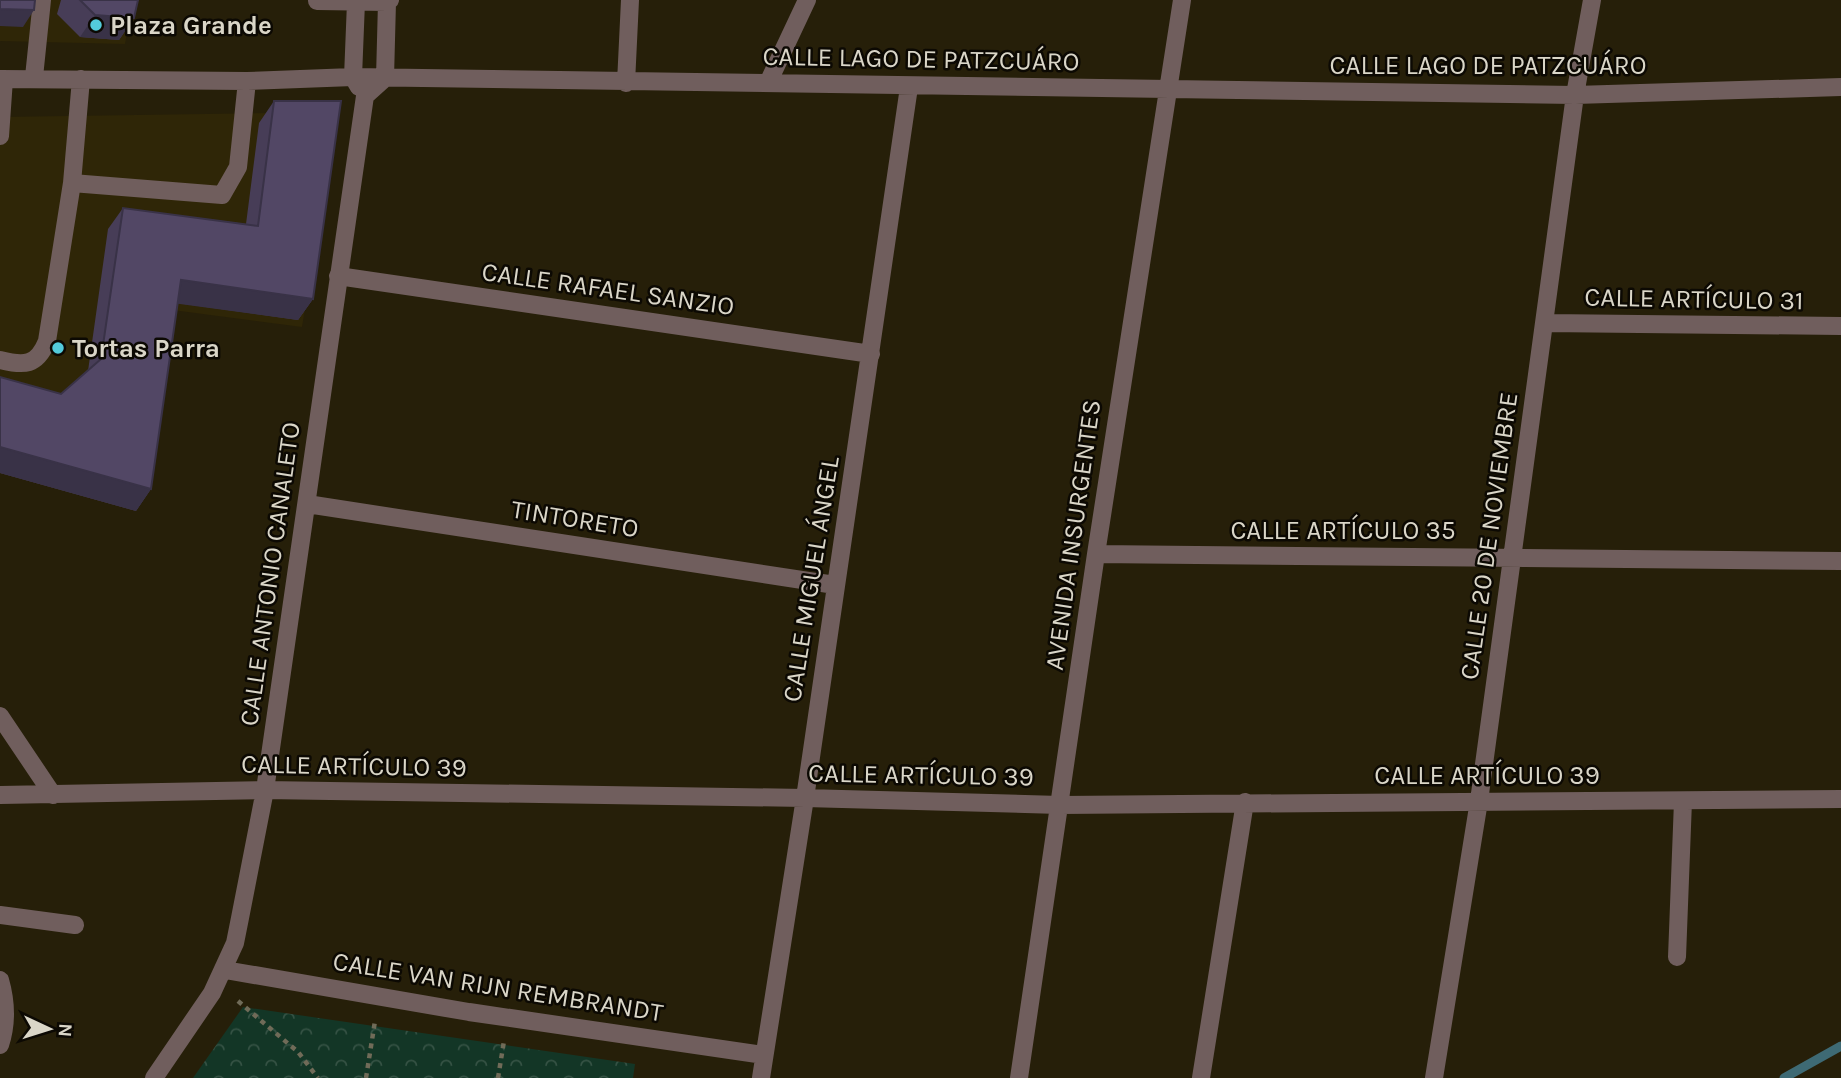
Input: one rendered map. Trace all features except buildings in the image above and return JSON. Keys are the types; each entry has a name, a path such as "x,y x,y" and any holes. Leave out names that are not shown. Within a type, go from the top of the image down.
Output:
{"street":[{"path":"34,78 42,0"},
{"path":"626,83 630,0"},
{"path":"768,83 807,0"},
{"name":"AVENIDA INSURGENTES","path":"1019,1078 1096,554 1182,0"},
{"name":"CALLE 20 DE NOVIEMBRE","path":"1434,1078 1479,801 1575,95 1592,0"},
{"path":"317,1 346,1 389,1 385,78 365,96 353,77 346,1"},
{"name":"CALLE LAGO DE PATZCUÁRO","path":"2,79 247,81 353,77 1575,95 1841,87"},
{"path":"0,133 2,79"},
{"path":"0,360 30,363 42,354 51,325 72,183 81,79"},
{"path":"72,183 222,195 238,167 247,81"},
{"name":"CALLE MIGUEL ÁNGEL","path":"761,1078 805,798 909,86"},
{"name":"CALLE ANTONIO CANALETO","path":"154,1078 212,993 225,970 235,943 265,790 365,96"},
{"name":"CALLE RAFAEL SANZIO","path":"338,276 871,354"},
{"name":"CALLE ARTÍCULO 31","path":"1546,323 1841,326"},
{"name":"TINTORETO","path":"307,504 835,585"},
{"name":"CALLE ARTÍCULO 35","path":"1096,554 1841,561"},
{"path":"0,716 52,795"},
{"name":"CALLE ARTÍCULO 39","path":"0,795 265,790 805,798 1060,805 1841,799"},
{"path":"1676,957 1683,801"},
{"path":"1201,1078 1245,802"},
{"path":"0,915 75,925"},
{"name":"CALLE VAN RIJN REMBRANDT","path":"225,970 469,1012 764,1055"},
{"path":"0,979 5,1011 0,1045"}],"path":[{"path":"237,1001 298,1052 318,1078"},
{"path":"366,1078 375,1021"},
{"path":"498,1078 504,1040"}],"shaded area":[{"path":"0,0 133,0 125,44 0,41"},
{"path":"336,112 302,327 165,309 136,511 0,473 0,117"}],"green space":[{"path":"243,1007 635,1064 633,1078 193,1078"}],"waterway":[{"path":"1784,1078 1841,1046"}],"place":[{"name":"Plaza Grande","path":"96,25"},
{"name":"Tortas Parra","path":"58,348"}]}
